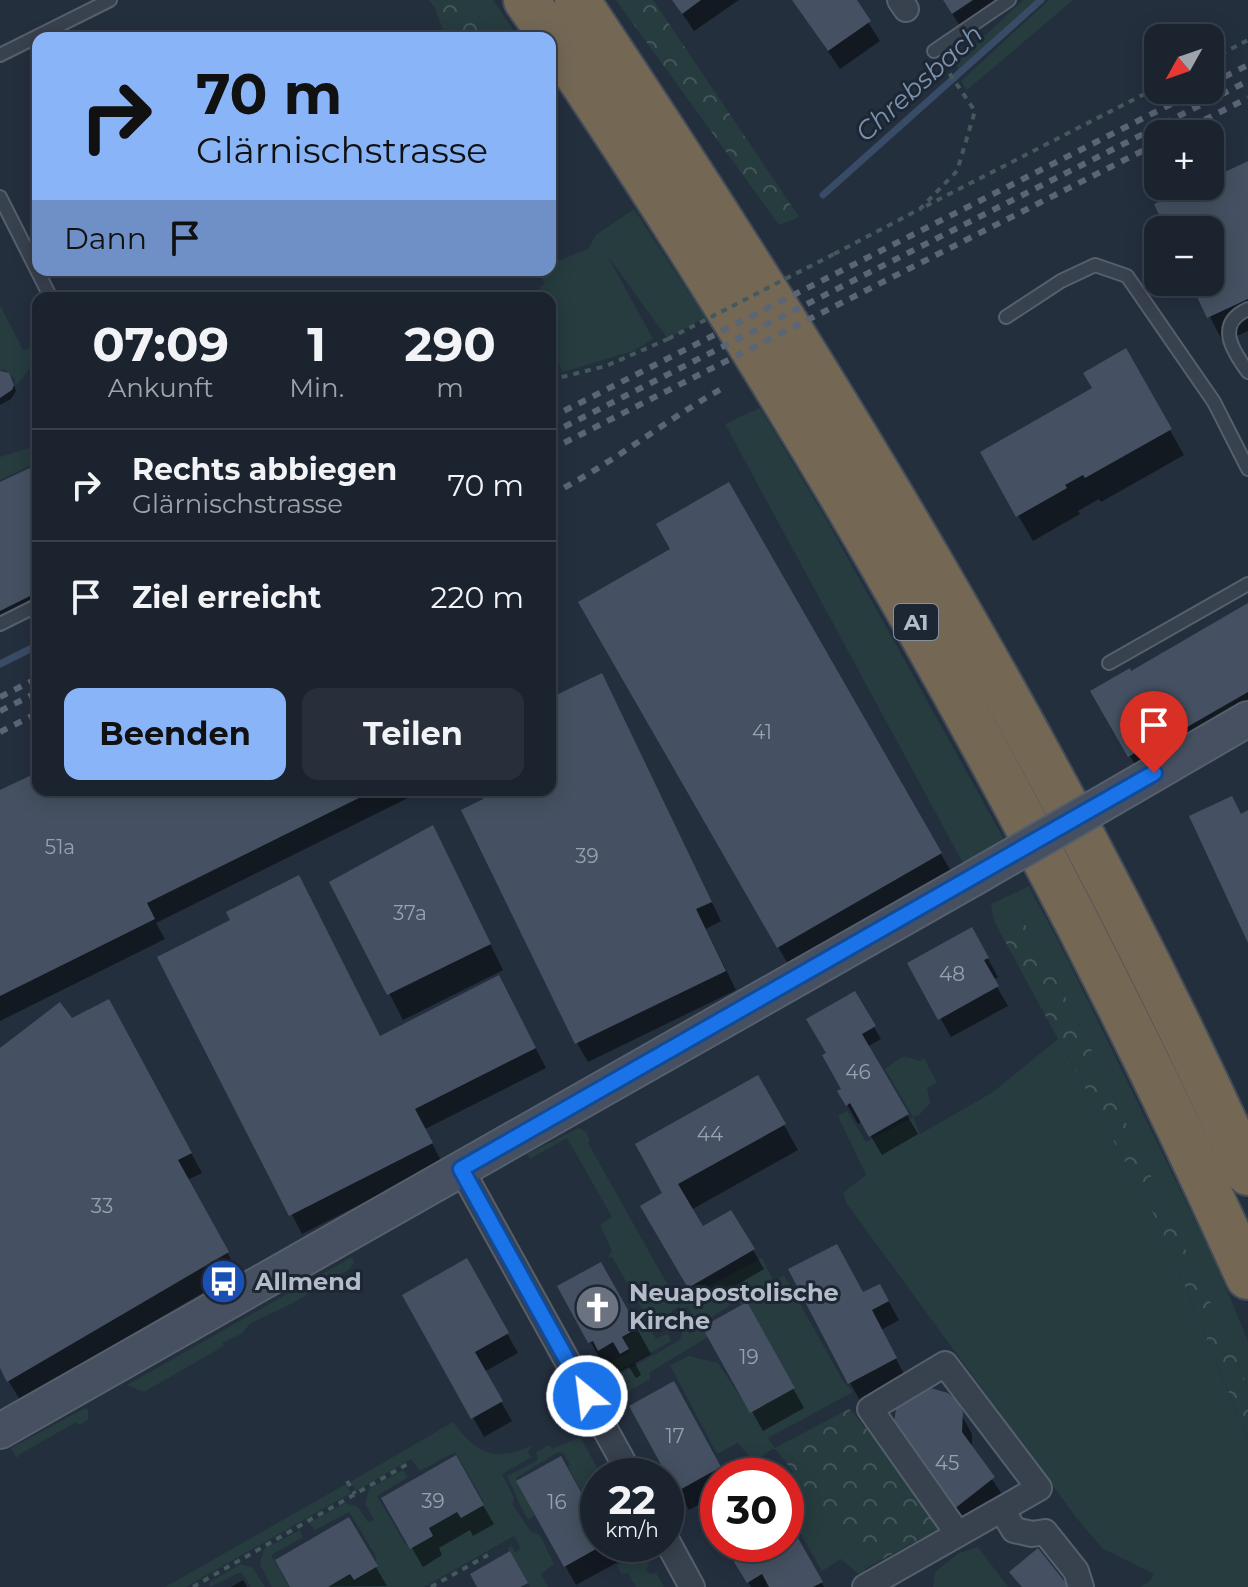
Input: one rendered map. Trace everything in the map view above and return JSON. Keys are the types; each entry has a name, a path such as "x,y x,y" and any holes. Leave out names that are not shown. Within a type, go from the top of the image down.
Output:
{"highway":[{"name":"A1","path":"526,0 547,32"},
{"name":"A1","path":"577,0 751,265 941,580 1121,912 1248,1173"},
{"name":"A1","path":"556,45 703,268 912,615 1039,846 1152,1070 1248,1277"}],"street":[{"path":"0,1431 1248,719"},
{"path":"461,1169 621,1458"},
{"path":"865,1587 907,1577 958,1534 1039,1488 945,1364 870,1409 958,1534"},
{"path":"1002,1510 1014,1530 1032,1534 1045,1532 1076,1571 1081,1587"},
{"path":"678,1562 692,1587"}],"lane":[{"path":"46,32 110,0"},
{"path":"934,51 1009,0"},
{"path":"0,55 32,39"},
{"path":"0,197 32,260"},
{"path":"1006,317 1061,281 1095,265 1127,276 1214,402 1248,469"},
{"path":"1248,309 1237,314 1230,324 1229,337 1234,354 1248,372"},
{"path":"1109,663 1248,584"},
{"path":"0,624 32,608"}],"path":[{"path":"1224,53 1248,40"},
{"path":"920,209 957,171 975,111 948,73"},
{"path":"556,378 606,366 668,339 1144,94"},
{"path":"193,1587 411,1462"},
{"path":"347,1481 355,1494"},
{"path":"431,1587 488,1555"}],"green space":[{"path":"429,0 466,0 489,32 444,32"},
{"path":"466,0 493,0 515,32 489,32"},
{"path":"616,0 653,0 799,217 779,225"},
{"path":"1023,0 1042,0 960,75 956,63"},
{"path":"1049,0 1073,0 967,90 961,81"},
{"path":"634,209 705,317 668,339 607,255 653,339 633,351 563,372 556,357 556,292 540,292 539,287 545,284 540,276 556,276 556,258 560,260 588,249 596,235"},
{"path":"0,305 23,350 32,347 32,361 15,387 15,379 5,370 0,370"},
{"path":"760,408 825,517 1005,841 964,865 725,424"},
{"path":"32,447 32,465 0,480 0,457"},
{"path":"1029,886 1213,1257 1248,1341 1248,1388 1074,1013 1018,911 994,921 991,904"},
{"path":"1018,911 1074,1013 1233,1350 1248,1388 1248,1439 1161,1228 994,921"},
{"path":"1058,1039 1161,1228 1248,1440 1248,1587 1140,1587 1149,1582 1154,1574 1102,1548 1078,1520 847,1204 843,1193 866,1175 838,1116 847,1111 866,1142 913,1117 920,1134 993,1092"},
{"path":"903,1056 907,1062 904,1056 920,1061 924,1058 937,1083 927,1088 930,1103 913,1117 885,1069"},
{"path":"579,1128 586,1132 590,1140 588,1143 679,1305 762,1258 772,1278 766,1287 784,1275 843,1381 853,1392 768,1438 775,1448 758,1458 750,1458 738,1443 717,1454 670,1365 689,1356 718,1363 748,1408 790,1386 738,1300 748,1296 731,1300 732,1304 699,1325 686,1305 690,1327 687,1330 690,1333 704,1326 708,1337 650,1372 650,1379 626,1393 615,1377 680,1340 683,1314 679,1306 672,1311 671,1330 667,1333 657,1315 648,1319 612,1257 608,1258 612,1251 600,1225 612,1217 567,1138 530,1159 527,1154"},
{"path":"352,1257 354,1262 350,1269 291,1304 249,1324 243,1333 222,1343 224,1346 144,1392 127,1385"},
{"path":"644,1316 656,1339 667,1334 671,1341 601,1381 590,1362 584,1363 598,1357 603,1365 630,1352 624,1338 638,1330 636,1321"},
{"path":"85,1408 88,1410 88,1420 78,1425 76,1422 17,1458 11,1448"},
{"path":"849,1409 950,1523 866,1568 804,1486 804,1458 783,1458 775,1448"},
{"path":"453,1422 470,1442 488,1452 507,1454 532,1445 528,1452 532,1457 502,1474 514,1498 513,1505 531,1532 540,1535 554,1564 541,1574 548,1587 530,1587 508,1548 512,1546 515,1552 521,1549 514,1536 424,1587 325,1587 351,1569 355,1575 376,1562 376,1556 349,1512 315,1530 309,1523 345,1503 358,1507 368,1522 374,1520 365,1504 369,1489 403,1470 408,1477 377,1496 406,1545 431,1532 429,1525 456,1509 460,1515 484,1502 455,1452 420,1471 411,1459 356,1491 350,1482"},
{"path":"580,1437 592,1458 580,1458 580,1489 563,1453 558,1452 516,1478 529,1499 534,1516 528,1519 507,1476 538,1460 536,1452 549,1445 552,1449"},
{"path":"346,1484 351,1493 186,1587 165,1587"},
{"path":"804,1485 866,1568 862,1577 841,1559 822,1571 804,1540"},
{"path":"300,1530 303,1537 271,1555 289,1587 272,1587 260,1565 264,1549"},
{"path":"978,1547 1008,1587 933,1587 935,1572 959,1553"},
{"path":"650,1562 646,1570 650,1574 656,1573 664,1587 636,1587 628,1573 621,1574 617,1565"},
{"path":"241,1564 253,1568 265,1587 251,1587 241,1572 210,1587 210,1582"}],"building":[{"path":"672,0 701,0 682,14"},
{"path":"792,0 857,0 871,21 828,51"},
{"path":"943,0 973,0 952,14"},
{"path":"1248,161 1248,299 1207,318 1197,296 1224,296 1224,216 1160,216 1154,204 1163,200 1224,200 1224,172"},
{"path":"1126,348 1172,429 1085,478 1083,475 1065,485 1067,488 1016,517 980,452 1092,388 1083,373"},
{"path":"0,371 9,373 14,385 0,398"},
{"path":"32,467 32,595 0,611 0,482"},
{"path":"729,482 942,853 777,948 578,602 670,549 656,524"},
{"path":"1248,603 1248,692 1163,741 1161,738 1128,757 1090,691 1130,668 1131,671"},
{"path":"602,673 712,902 696,909 726,971 575,1044 461,810 483,799 481,796 556,796 556,695"},
{"path":"32,775 32,796 363,796 147,903 155,919 0,996 0,790"},
{"path":"1232,796 1241,814 1248,810 1248,943 1189,816"},
{"path":"433,825 491,944 387,995 329,882"},
{"path":"299,875 380,1036 499,975 536,1048 415,1109 433,1143 289,1216 157,957 230,920 226,912"},
{"path":"972,927 989,958 984,960 999,986 938,1020 907,963"},
{"path":"855,991 876,1026 862,1034 909,1114 869,1137 850,1103 846,1106 837,1091 841,1089 822,1055 826,1053 806,1019"},
{"path":"109,999 192,1153 178,1160 229,1252 7,1382 0,1368 0,1048 60,1002 72,1018"},
{"path":"758,1075 786,1124 678,1184 703,1226 731,1210 755,1249 688,1288 640,1206 662,1193 635,1144"},
{"path":"837,1244 863,1292 880,1284 889,1301 872,1310 897,1358 848,1384 788,1269"},
{"path":"467,1258 509,1333 475,1352 503,1401 471,1419 402,1295"},
{"name":"Neuapostolische Kirche","path":"601,1262 638,1328 622,1337 629,1349 620,1354 613,1342 598,1351 593,1341 588,1343 557,1286"},
{"path":"747,1302 795,1388 750,1413 702,1327"},
{"path":"674,1381 716,1458 700,1458 700,1479 684,1488 684,1458 657,1458 629,1406"},
{"path":"927,1387 948,1393 957,1401 963,1412 962,1432 995,1477 949,1513 893,1429 896,1409 901,1400"},
{"path":"456,1455 484,1505 461,1518 457,1512 429,1528 433,1536 410,1549 381,1498"},
{"path":"561,1456 580,1490 580,1558 564,1567 516,1481"},
{"path":"349,1517 378,1566 354,1580 350,1574 328,1587 290,1587 275,1560"},
{"path":"1038,1548 1069,1587 1022,1587 1009,1572"},
{"path":"804,1549 823,1582 813,1587 769,1587 762,1574 747,1583 734,1562 804,1562"},
{"path":"510,1551 528,1583 520,1587 477,1587 470,1574"}],"waterway":[{"name":"Chrebsbach","path":"823,195 1041,0"},
{"name":"Chrebsbach","path":"0,664 32,648"}],"railway":[{"path":"1224,77 1248,65"},
{"path":"556,431 1248,81"},
{"path":"1204,120 1248,98"},
{"path":"556,415 1171,104"},
{"path":"556,447 1144,150"},
{"path":"556,492 723,388"},
{"path":"0,697 32,681"},
{"path":"0,711 32,695"},
{"path":"0,732 32,716"}],"place":[{"name":"Allmend","path":"224,1282"},
{"name":"Neuapostolische Kirche","path":"598,1307"}],"route":[{"path":"587,1396 461,1169 1154,773"}]}
